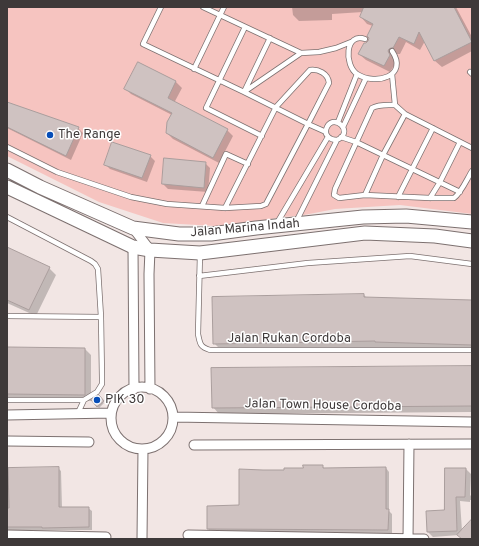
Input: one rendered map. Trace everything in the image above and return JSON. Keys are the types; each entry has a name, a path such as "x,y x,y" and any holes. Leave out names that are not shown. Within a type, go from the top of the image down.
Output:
{"main road":[{"name":"Jalan Marina Indah","path":"7,170 40,187 133,228 179,234 211,234 363,217 406,216 472,222"},
{"name":"Jalan Marina Indah","path":"7,187 133,247 150,250 200,253 365,233 435,236 472,241"}],"street":[{"path":"133,228 150,250 150,388"},
{"path":"133,247 134,389"},
{"path":"150,388 158,392 166,399 171,407 173,417 172,426 168,435 153,447 143,449 134,448 126,444 119,439 111,422 114,405 126,392 134,389 150,388"},
{"path":"7,414 112,413"},
{"name":"Jalan Town House Cordoba","path":"173,417 472,422"},
{"path":"7,441 89,442"},
{"path":"408,539 409,444"},
{"path":"194,445 472,444"},
{"path":"142,539 143,449"},
{"path":"188,535 424,539"},
{"path":"7,536 106,537"}],"lane":[{"path":"161,7 143,44 326,132"},
{"path":"203,7 301,52 319,52 336,48 358,38 365,39"},
{"path":"194,68 224,7"},
{"path":"245,26 206,108 262,136"},
{"path":"244,92 270,38"},
{"path":"352,42 349,46 349,62 357,74 366,78 381,79 392,74"},
{"path":"392,51 396,61 396,66 392,74 395,105"},
{"path":"244,92 301,52"},
{"path":"7,147 57,172 131,197 167,204 225,208 261,206 266,204 329,82 329,79 324,73 310,70 276,107 225,208"},
{"path":"338,122 357,74"},
{"path":"295,224 339,138 344,133 343,127 366,78"},
{"path":"472,148 406,114 395,105 380,105 374,107 372,108 356,142 335,189 334,195 338,198 364,195 454,198 460,192 472,171"},
{"path":"364,195 383,155 406,114"},
{"path":"343,127 338,122 330,123 326,128 328,137 332,140 339,138 356,142 460,192"},
{"path":"398,197 433,128"},
{"path":"275,226 328,137"},
{"path":"430,198 440,182 460,142"},
{"path":"202,206 226,154 248,164"},
{"path":"7,217 91,261 98,269 101,317 102,384 97,392 84,400 7,400"},
{"name":"Jalan Rukan Cordoba","path":"200,253 198,334 199,342 203,347 210,350 472,350"},
{"path":"200,276 308,263 410,256 472,264"},
{"path":"7,312 15,316"},
{"path":"7,316 101,317"},
{"path":"78,413 84,400"}],"shaded area":[{"path":"7,7 472,7 472,214 400,205 335,209 299,216 281,217 233,227 163,223 99,202 7,156"}],"building":[{"path":"364,7 454,7 472,42 434,61 419,32 414,44 399,37 393,48 389,49 388,51 390,55 384,66 358,54 364,43 368,41 369,38 367,36 373,24 360,17"},
{"path":"138,62 176,81 168,98 228,129 213,158 166,133 167,122 172,113 124,89"},
{"name":"The Range","path":"7,102 79,127 66,156 7,127"},
{"path":"112,142 151,155 142,178 104,165"},
{"path":"164,158 206,162 204,188 162,184"},
{"path":"7,247 50,267 29,310 7,300"},
{"path":"364,294 364,297 472,300 472,345 375,341 213,344 212,297"},
{"path":"7,347 85,348 85,395 7,394"},
{"path":"472,366 472,406 212,408 211,368"},
{"name":"PIK 30","path":"99,395 104,401 97,407 91,400"},
{"path":"303,465 323,465 323,468 386,467 386,509 389,509 388,530 207,529 207,506 239,505 239,469 284,470 284,468 303,468"},
{"path":"59,467 59,507 89,507 89,527 7,527 7,508 9,508 8,468"},
{"path":"445,468 466,468 465,497 456,497 457,531 427,532 426,511 444,510"},
{"path":"472,519 472,539 462,539 457,535"}],"place":[{"name":"The Range","path":"50,135"},
{"name":"PIK 30","path":"97,400"}]}
